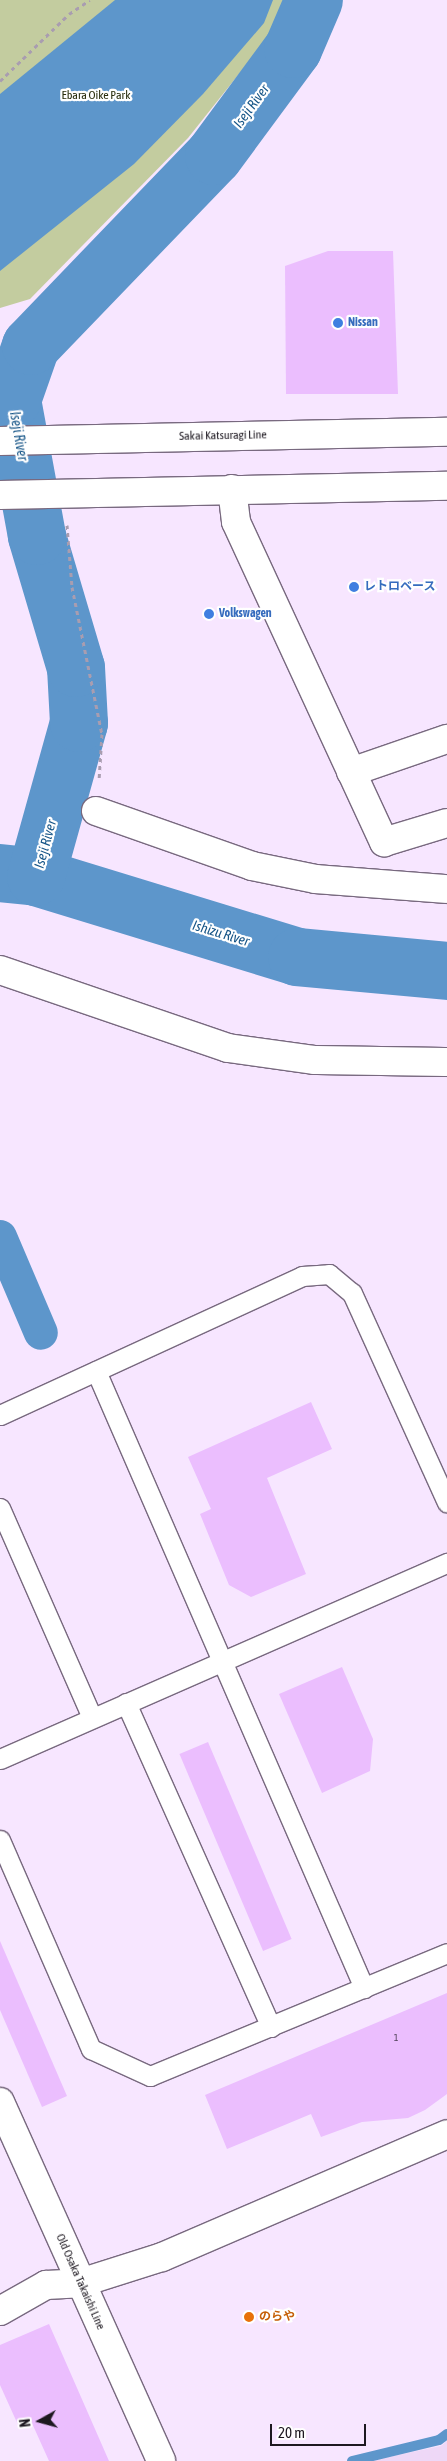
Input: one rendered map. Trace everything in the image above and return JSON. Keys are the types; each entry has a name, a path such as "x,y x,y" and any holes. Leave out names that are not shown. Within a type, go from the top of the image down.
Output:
{"street":[{"name":"Sakai Katsuragi Line","path":"0,441 447,432"},
{"path":"2,495 447,486"},
{"path":"232,489 236,522 384,842 447,823"},
{"path":"351,772 447,739"},
{"path":"96,811 252,866 316,879 447,888"},
{"path":"0,970 228,1048 315,1060 447,1062"},
{"name":"Old Osaka Takaishi Line","path":"0,2102 161,2461"},
{"path":"0,2311 46,2285 80,2283 162,2257 447,2134"}],"lane":[{"path":"0,1415 302,1276 329,1274 352,1293 447,1502"},
{"path":"96,1371 364,1988"},
{"path":"0,1508 92,1718"},
{"path":"0,1759 447,1563"},
{"path":"126,1703 271,2028"},
{"path":"0,1840 91,2049 150,2076 271,2028 447,1953"}],"path":[{"path":"0,81 69,14 90,0"},
{"path":"67,525 72,587 102,734 96,811"}],"shaded area":[{"path":"447,2441 447,2461 369,2461 441,2446"}],"green space":[{"name":"Ebara Oike Park","path":"0,0 286,0 274,30 188,138 30,299 0,308"}],"water":[{"name":"Ebara Oike Park","path":"115,0 273,0 264,23 203,94 134,164 0,271 0,94"}],"building":[{"path":"328,251 393,251 398,394 286,394 285,266"},
{"path":"311,1402 332,1449 267,1478 306,1574 251,1597 229,1585 200,1514 211,1509 188,1457"},
{"path":"342,1667 373,1739 370,1771 322,1793 279,1694"},
{"path":"208,1742 292,1939 263,1951 179,1754"},
{"path":"0,1941 67,2096 42,2107 0,2010"},
{"path":"447,1993 447,2094 425,2110 408,2118 362,2122 321,2137 311,2114 227,2149 205,2095"},
{"path":"49,2324 109,2461 49,2461 31,2421 19,2427 0,2385 0,2345"}],"waterway":[{"name":"Iseji River","path":"36,877 79,723 76,668 37,536 12,400 31,346 214,156 293,49 314,0"},
{"name":"Ishizu River","path":"0,873 36,877 297,957 447,971"},
{"path":"0,1237 41,1333"},
{"path":"352,2461 439,2440 447,2434"}],"place":[{"name":"Nissan","path":"338,323"},
{"name":"レトロベース","path":"354,587"},
{"name":"Volkswagen","path":"209,614"},
{"name":"のらや","path":"249,2317"}]}
